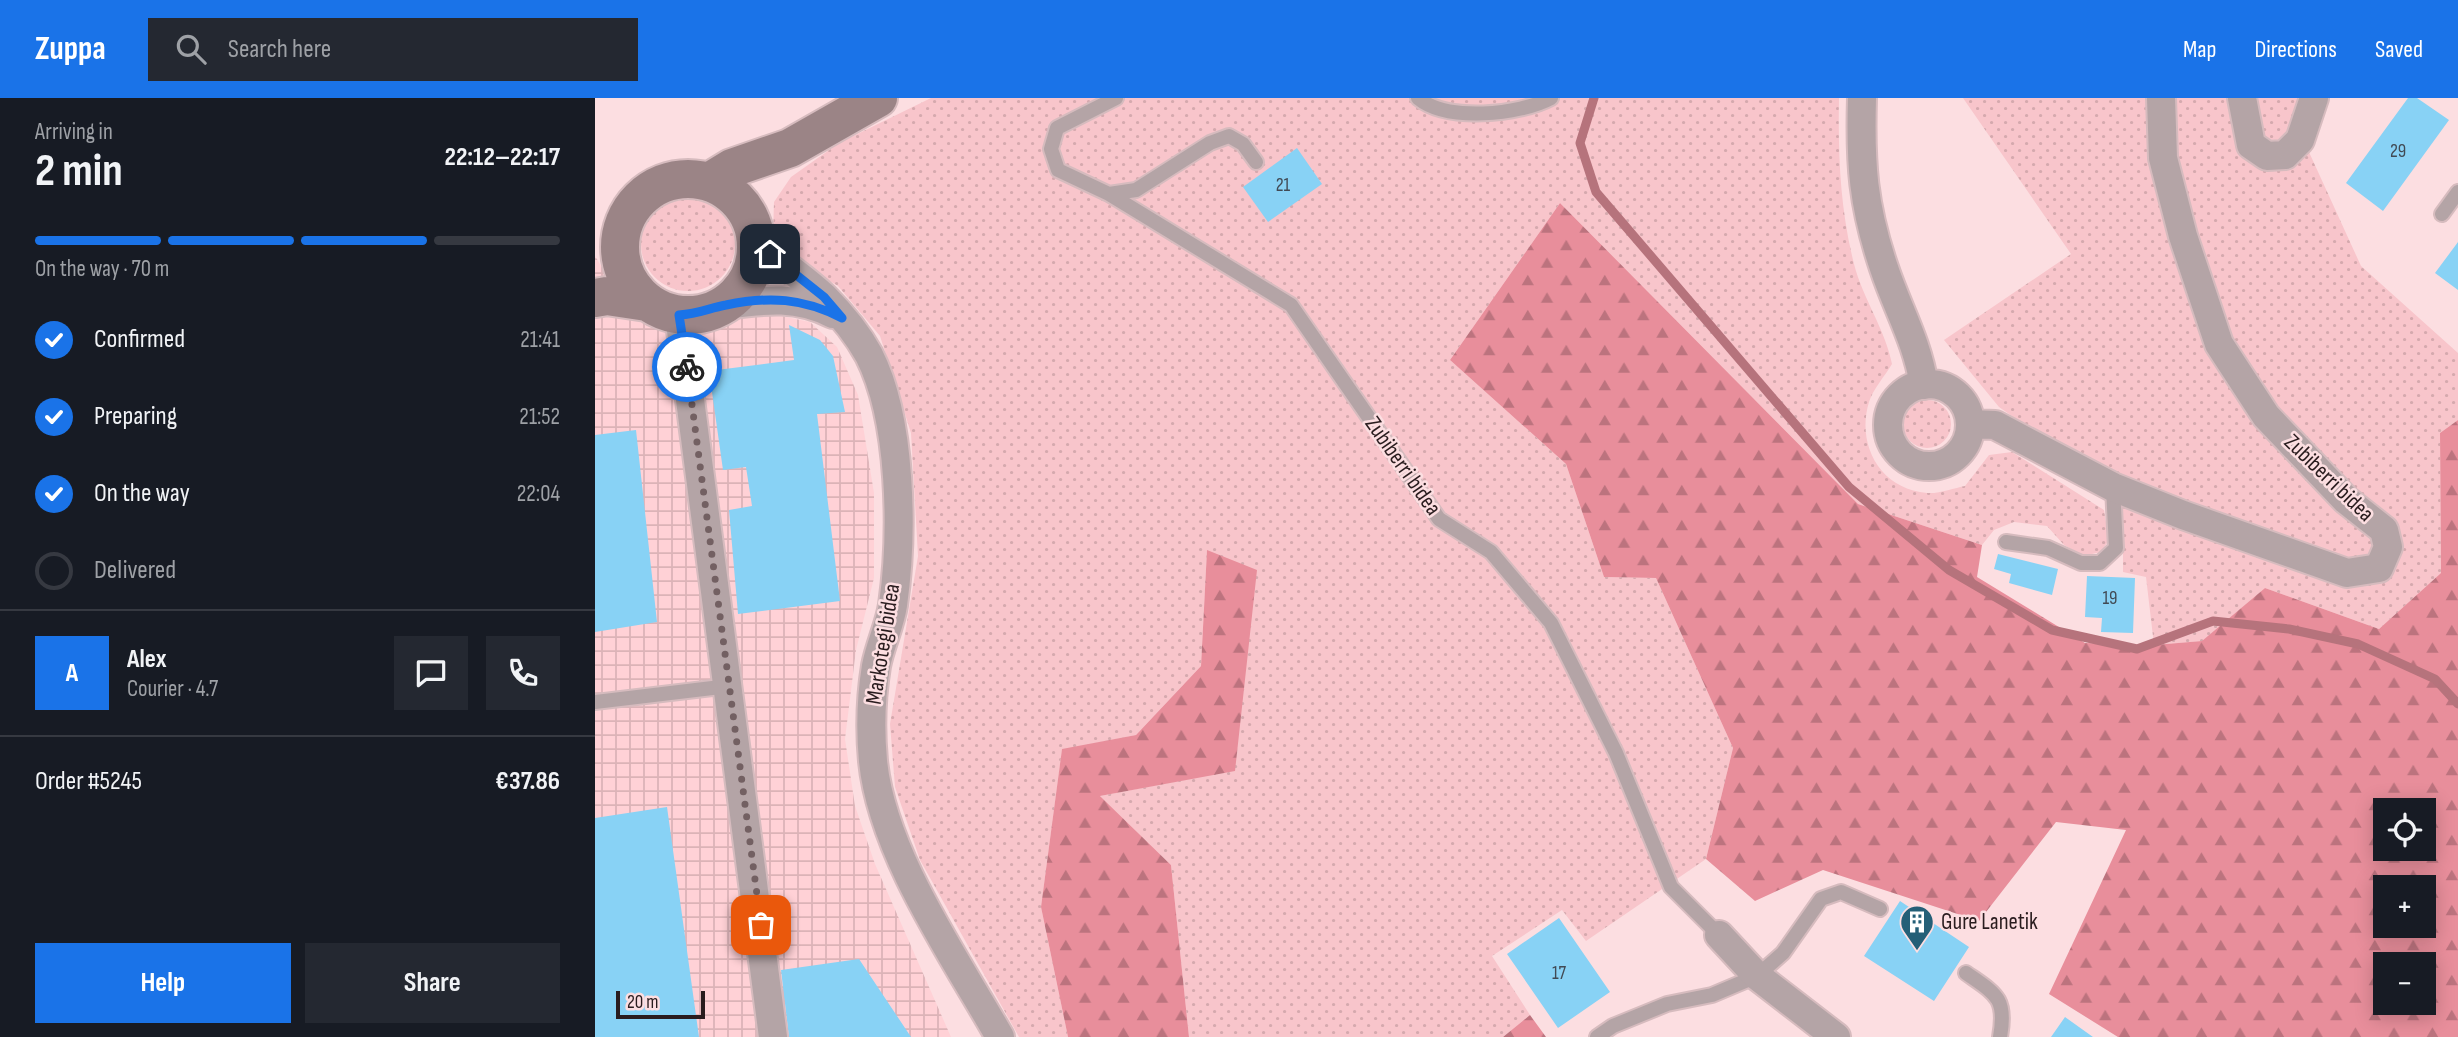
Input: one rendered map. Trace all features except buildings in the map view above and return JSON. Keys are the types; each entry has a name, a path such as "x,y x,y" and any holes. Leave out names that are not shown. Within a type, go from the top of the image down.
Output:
{"main road":[{"path":"709,182 732,169 790,148 878,98"},
{"path":"595,298 607,296 702,314 724,305 747,281 755,260 753,229 758,195 790,148"},
{"path":"595,272 640,199 655,188 681,180 709,182 740,202 753,229"},
{"path":"622,231 622,263 627,278 663,308"}],"street":[{"path":"1862,98 1863,193 1884,270 1919,354 1924,385"},
{"name":"Zubiberri bidea","path":"1970,424 1995,425 2113,487 2183,515 2347,573 2379,568 2388,547 2384,530 2346,500 2266,416 2219,344 2183,236 2163,158 2161,98"},
{"path":"2242,98 2251,145 2267,156 2285,155 2299,140 2314,98"},
{"name":"Markotegi bidea","path":"753,229 785,267 824,297 842,318 869,355 886,403 900,510 893,606 877,665 871,705 873,762 887,830 1000,1037"},
{"path":"724,305 789,299 819,306 842,318"},
{"path":"663,308 729,686 773,1037"},
{"path":"1936,384 1950,389 1961,399 1970,424 1966,443 1948,461 1934,466 1907,460 1891,441 1889,414 1903,393 1924,385 1936,384"},
{"path":"1719,935 1757,976 1836,1037"}],"lane":[{"name":"Zubiberri bidea","path":"1116,98 1057,128 1051,149 1058,170 1109,194 1291,306 1439,519 1491,552 1551,623 1616,753 1671,887 1719,935"},
{"path":"1418,98 1428,107 1485,115 1539,105 1551,98"},
{"path":"1109,194 1136,190 1210,143 1229,136 1243,144 1256,162"},
{"path":"2442,214 2458,192"},
{"path":"2006,542 2047,548 2081,563 2100,563 2116,548 2113,487"},
{"path":"595,702 729,686"},
{"path":"1597,1037 1613,1026 1667,1004 1712,995 1757,976 1783,953 1821,900 1841,892 1880,909"},
{"path":"1966,973 2000,999 2004,1016 2000,1037"}],"shaded area":[{"path":"931,98 1839,98 1841,181 1849,243 1858,277 1892,364 1871,397 1866,418 1869,449 1875,462 1896,483 1910,490 1932,493 1965,486 1989,455 2012,452 2104,510 2109,540 2101,552 2083,556 2064,545 2047,526 2014,522 1994,530 1982,545 1858,504 1560,203 1450,360 1566,464 1604,577 1656,578 1733,748 1706,859 1586,941 1562,910 1492,956 1530,1015 1503,1037 1189,1037 1171,865 1100,796 1235,770 1207,551 1201,666 1136,735 1062,750 1041,907 1068,1037 1019,1037 920,860 895,787 890,724 918,556 911,433 880,336 838,286 794,260 773,234 774,202 791,177 839,143"},
{"path":"1963,98 2301,98 2293,117 2361,266 2458,353 2458,420 2440,433 2441,573 2379,629 2265,588 2203,641 2154,645 2146,577 2123,572 2123,482 2055,446 1999,407 1944,340 2071,254"},
{"path":"688,197 706,201 721,211 731,226 735,244 731,262 721,277 706,287 688,291 670,287 655,277 645,262 641,244 645,226 655,211 670,201"},
{"path":"595,256 629,311 662,330 772,314 810,322 837,347 858,395 874,493 874,578 856,650 845,739 855,806 875,864 951,1037 595,1037"},
{"path":"1927,400 1944,407 1951,424 1944,441 1927,448 1910,441 1903,424 1910,407"}],"green space":[{"path":"1560,203 1858,504 1982,545 1977,577 2085,643 2154,645 2202,641 2265,588 2379,629 2441,573 2440,433 2458,420 2458,1037 2118,1037 2049,994 2126,830 2056,822 1979,921 1823,870 1755,901 1706,859 1733,748 1656,578 1604,577 1566,464 1450,360"},
{"path":"1207,550 1257,570 1235,771 1100,796 1171,865 1189,1037 1068,1037 1041,907 1062,749 1136,735 1201,666"},
{"path":"1530,1015 1546,1037 1503,1037"}],"waterway":[{"path":"1594,98 1580,143 1596,192 1849,487 1949,570 2052,630 2137,649 2213,621 2289,629 2358,644 2435,679 2458,704"}],"way so far":[{"path":"687,367 761,925"}],"place":[{"name":"Gure Lanetik","path":"1917,952"}],"route":[{"path":"687,367 679,315 702,314 724,305 775,298 807,302 842,318 824,297 770,254"}]}
